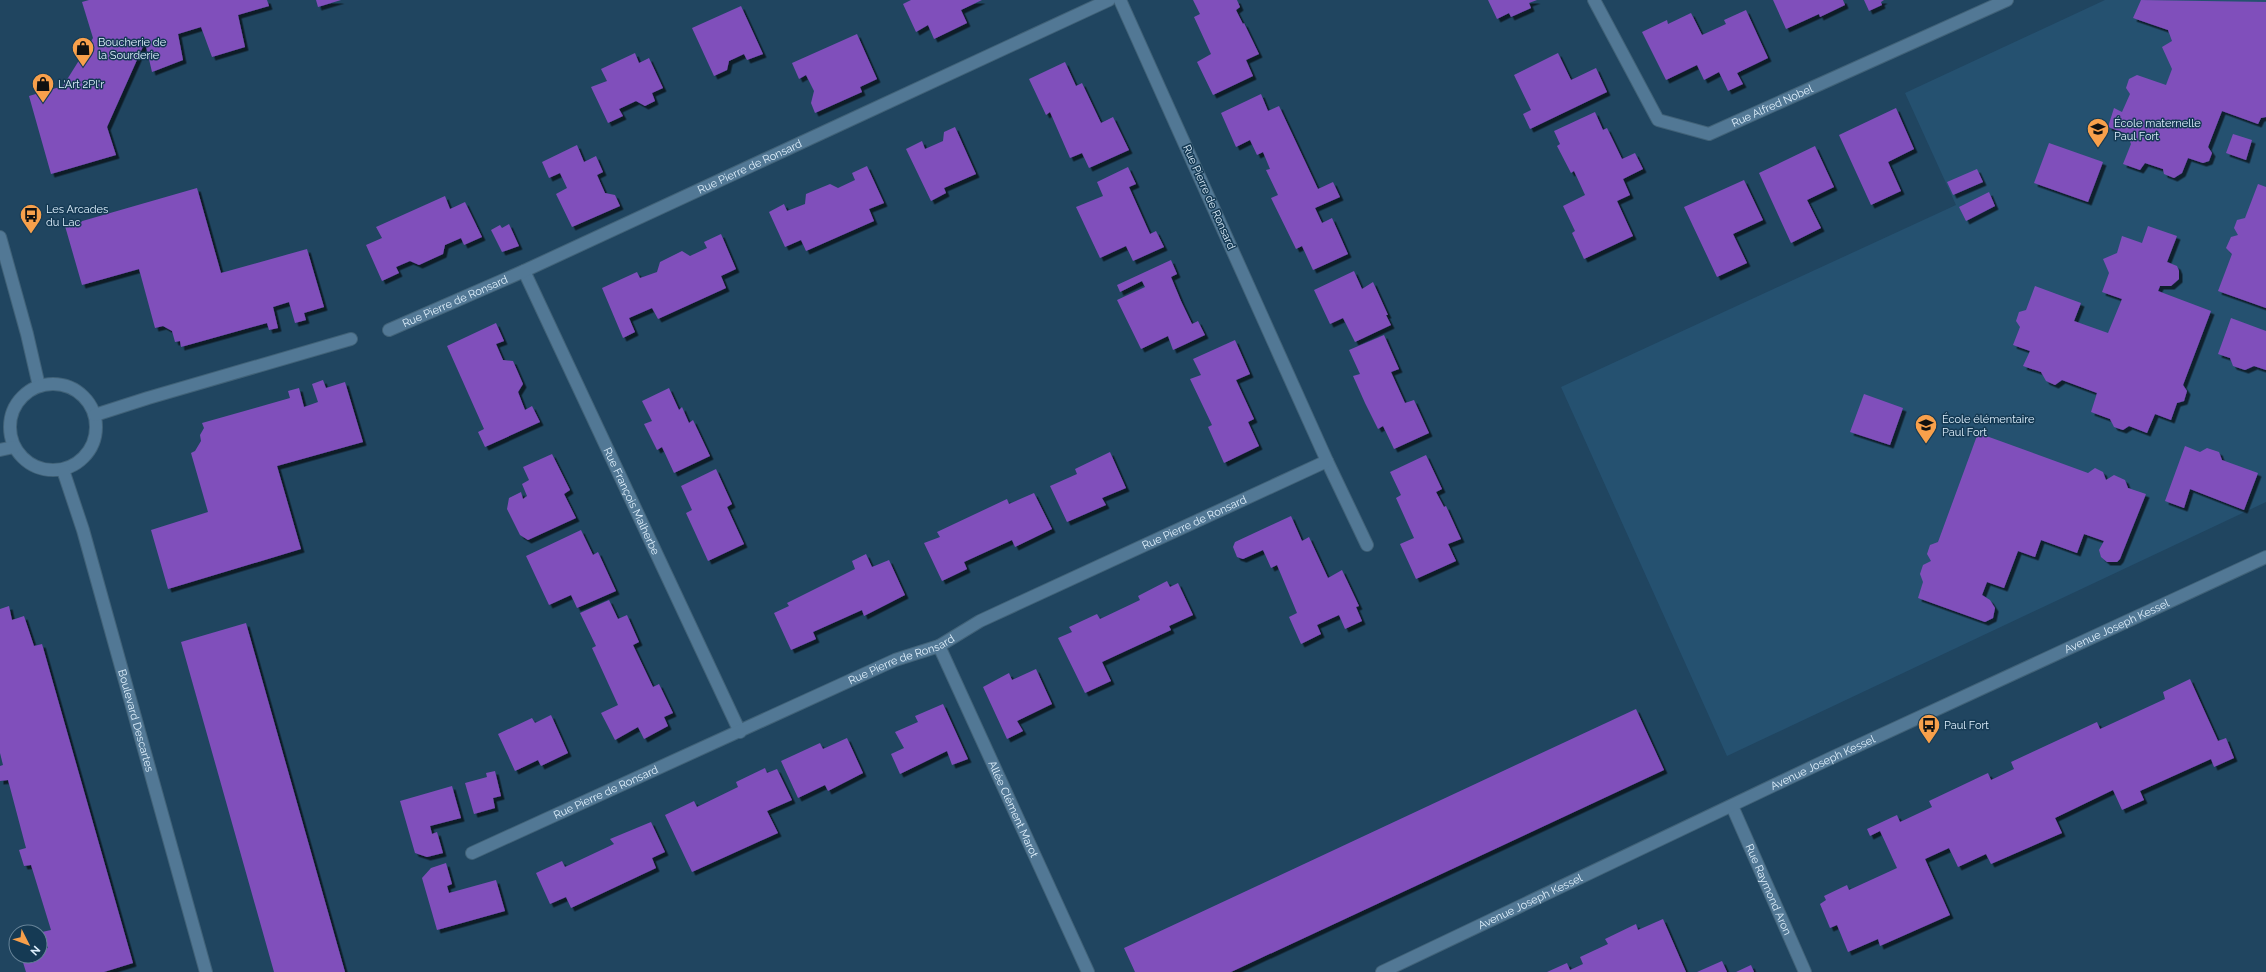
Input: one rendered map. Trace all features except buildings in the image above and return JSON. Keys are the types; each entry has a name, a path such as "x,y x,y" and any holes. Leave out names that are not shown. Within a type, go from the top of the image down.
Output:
{"street":[{"name":"Rue Pierre de Ronsard","path":"389,330 524,271 1109,0"},
{"name":"Rue Pierre de Ronsard","path":"1120,0 1327,461 1367,545"},
{"name":"Rue Alfred Nobel","path":"1594,0 1658,120 1709,134 2007,0"},
{"path":"0,237 27,334 39,386"},
{"name":"Rue François Malherbe","path":"524,271 740,732"},
{"path":"95,416 148,398 351,339"},
{"path":"53,384 73,389 89,403 95,416 96,433 90,450 79,463 63,470 43,470 26,462 14,447 9,431 11,415 17,402 26,393 39,386 53,384"},
{"path":"0,450 14,447"},
{"name":"Rue Pierre de Ronsard","path":"472,853 895,660 939,646 980,621 1327,461"},
{"name":"Boulevard Descartes","path":"63,470 83,530 206,972"},
{"name":"Avenue Joseph Kessel","path":"1382,972 1829,759 2266,557"},
{"name":"Allée Clément Marot","path":"939,646 1088,972"},
{"name":"Rue Raymond Aron","path":"1732,806 1805,972"}],"shaded area":[{"name":"École élémentaire Paul Fort","path":"2105,0 2266,0 2266,502 1727,756 1561,387 1956,205 1905,93"}],"place":[{"name":"Boucherie de la Sourderie","path":"83,68"},
{"name":"L'Art 2Pl'r","path":"43,104"},
{"name":"École maternelle Paul Fort","path":"2098,148"},
{"name":"Les Arcades du Lac","path":"31,234"},
{"name":"École élémentaire Paul Fort","path":"1926,444"},
{"name":"Paul Fort","path":"1929,744"}]}
